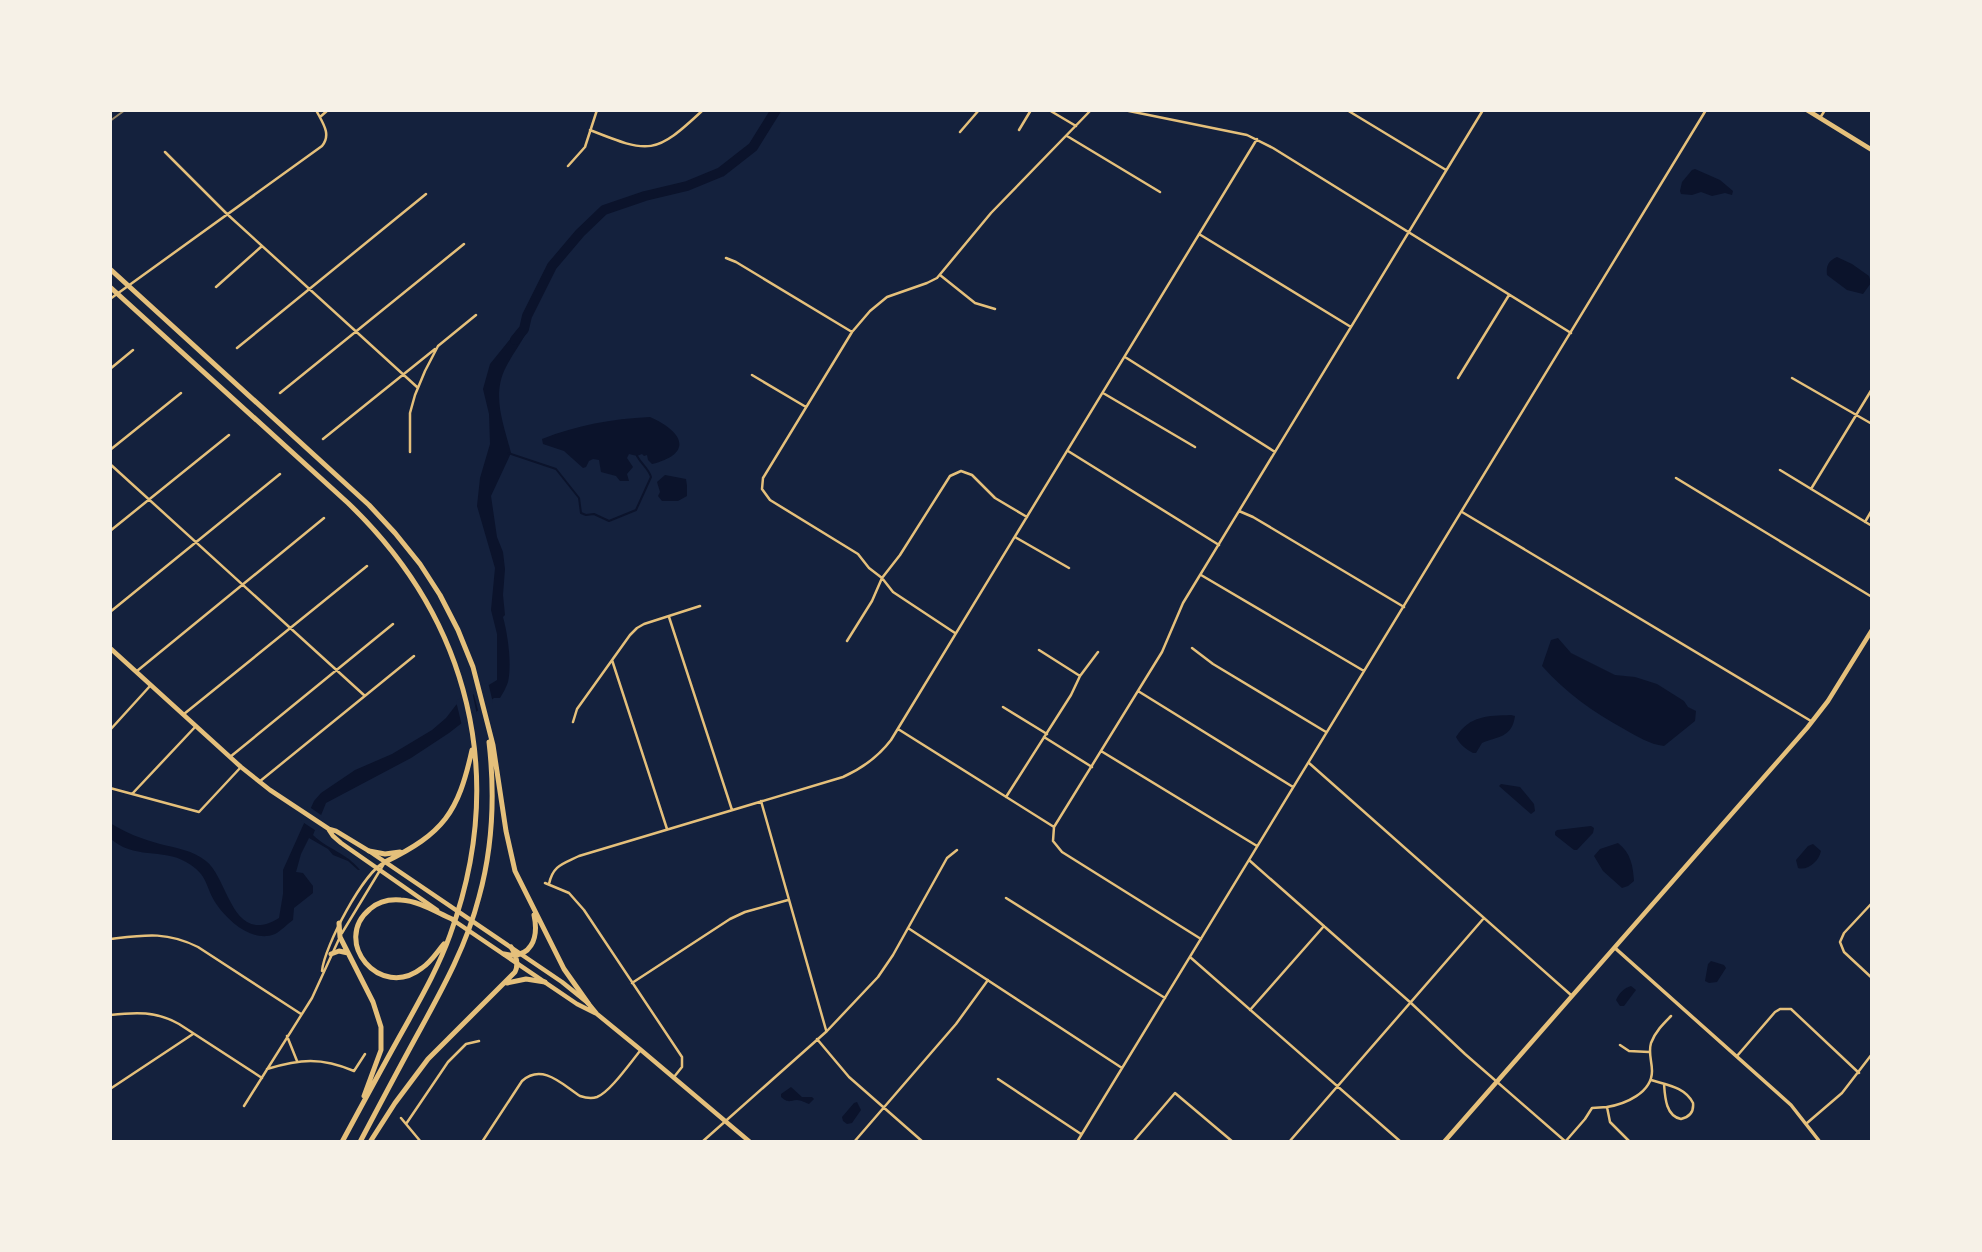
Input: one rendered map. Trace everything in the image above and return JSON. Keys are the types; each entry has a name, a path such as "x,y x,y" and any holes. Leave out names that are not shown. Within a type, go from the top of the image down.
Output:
{"highway":[{"path":"113,271 362,498 420,564 458,630 472,667 497,762 506,831 519,880 564,969 588,1003"},
{"path":"110,287 376,530 400,560 432,609 460,679 474,743 477,777 473,853 465,887 450,934 428,985 342,1142"},
{"path":"360,1142 443,987 479,898 489,846 492,807 492,769 485,715"},
{"path":"386,862 410,850 432,834 449,814 463,789 474,743"},
{"path":"369,851 385,854 410,850"},
{"path":"445,944 423,968 409,976 394,978 379,975 367,966 358,951 356,937 359,924 367,912 378,903 386,901 407,901 452,919"},
{"path":"503,954 519,955 530,947 535,937 536,925 532,906"},
{"path":"339,923 340,937 377,1010 382,1035 381,1050 353,1122"},
{"path":"511,947 519,955"},
{"path":"331,954 339,951 348,953"},
{"path":"370,1142 428,1059 514,972 519,955"},
{"path":"501,986 518,979 545,982"}],"main road":[{"path":"1807,110 1872,150"},
{"path":"1444,1142 1812,722 1872,630"},
{"path":"110,648 260,782 329,830 336,831 386,862 511,947"},
{"path":"329,830 332,836 375,868 584,1009 597,1014"},
{"path":"519,955 588,1003 597,1014 750,1142"}],"street":[{"path":"110,299 322,146 327,136 316,110"},
{"path":"320,117 328,110"},
{"path":"568,166 584,147 597,110"},
{"path":"590,130 626,144 655,145 676,135 703,110"},
{"path":"960,132 979,110"},
{"path":"1019,130 1031,110"},
{"path":"1048,110 1076,126"},
{"path":"956,634 893,592 858,554 770,500 762,489 764,478 852,332 870,311 887,298 933,281 940,275 991,213 1091,110"},
{"path":"1124,110 1257,139 1571,333"},
{"path":"1347,110 1446,171"},
{"path":"1076,1142 1706,110"},
{"path":"1820,118 1825,110"},
{"path":"1201,939 1062,852 1053,841 1054,827 1166,644 1183,603 1482,111"},
{"path":"1066,136 1160,192"},
{"path":"673,1077 682,1067 683,1060 580,904 569,893 547,883 551,874 579,856 854,772 876,757 898,729 1257,139"},
{"path":"165,152 227,214 418,387"},
{"path":"237,348 426,194"},
{"path":"1199,234 1351,327"},
{"path":"280,393 464,244"},
{"path":"216,287 262,246"},
{"path":"726,258 852,332"},
{"path":"940,275 975,303 995,309"},
{"path":"1458,378 1509,295"},
{"path":"323,439 476,315"},
{"path":"410,452 409,422 412,404 438,346"},
{"path":"110,369 133,350"},
{"path":"1125,357 1275,452"},
{"path":"752,375 806,407"},
{"path":"1792,377 1872,424"},
{"path":"1811,489 1872,389"},
{"path":"110,450 181,393"},
{"path":"1103,393 1195,447"},
{"path":"110,531 229,435"},
{"path":"1068,451 1219,545"},
{"path":"110,464 365,696"},
{"path":"1780,470 1872,526"},
{"path":"847,641 872,601 882,578 900,555 950,476 961,471 972,475 995,498 1027,517"},
{"path":"110,612 280,474"},
{"path":"1676,478 1872,597"},
{"path":"1864,522 1872,510"},
{"path":"1239,511 1404,607"},
{"path":"1462,512 1812,722"},
{"path":"136,671 324,518"},
{"path":"1015,537 1069,568"},
{"path":"184,714 367,566"},
{"path":"1201,575 1365,672"},
{"path":"573,722 577,709 637,628 701,606"},
{"path":"669,617 732,810"},
{"path":"230,757 393,624"},
{"path":"1192,648 1213,664 1327,733"},
{"path":"1039,650 1080,676"},
{"path":"1006,797 1097,652"},
{"path":"260,782 414,656"},
{"path":"612,660 667,829"},
{"path":"110,730 151,685"},
{"path":"1138,691 1294,788"},
{"path":"1003,707 1092,767"},
{"path":"132,794 196,726"},
{"path":"898,729 1054,827"},
{"path":"1101,751 1257,846"},
{"path":"1309,763 1572,996"},
{"path":"110,788 199,812 241,767"},
{"path":"761,801 827,1031"},
{"path":"702,1142 827,1031 878,976 947,858 957,850"},
{"path":"1249,860 1566,1142 1592,1108 1631,1100 1644,1089 1651,1080 1649,1052 1657,1031 1671,1016"},
{"path":"322,975 325,954 339,923 375,868 386,862"},
{"path":"244,1106 312,998 340,937 386,862"},
{"path":"1006,898 1165,998"},
{"path":"632,983 730,919 789,900"},
{"path":"1872,904 1844,933 1840,942 1844,951 1872,978"},
{"path":"1289,1142 1484,918"},
{"path":"1250,1010 1324,926"},
{"path":"908,928 1122,1068"},
{"path":"110,939 156,934 184,939 302,1015"},
{"path":"1615,948 1791,1105 1820,1142"},
{"path":"1190,957 1401,1142"},
{"path":"854,1142 956,1024 988,980"},
{"path":"1737,1056 1775,1012 1785,1008 1794,1012 1859,1073"},
{"path":"110,1015 138,1012 158,1014 262,1078"},
{"path":"110,1089 193,1034"},
{"path":"287,1036 297,1061"},
{"path":"817,1039 849,1077 923,1142"},
{"path":"406,1124 448,1062 466,1044 479,1041"},
{"path":"1620,1045 1629,1051 1649,1052"},
{"path":"482,1142 522,1081 531,1074 545,1074 580,1096 596,1097 605,1092 641,1049"},
{"path":"267,1069 297,1061 326,1062 354,1071 365,1054"},
{"path":"1807,1124 1842,1093 1872,1054"},
{"path":"998,1079 1081,1134"},
{"path":"1651,1080 1679,1088 1692,1098 1694,1108 1689,1116 1681,1119 1672,1115 1664,1084"},
{"path":"1133,1142 1175,1093 1233,1142"},
{"path":"1607,1107 1610,1122 1630,1142"},
{"path":"401,1118 421,1142"}],"water":[{"path":"1695,169 1720,180 1733,191 1732,195 1725,193 1712,196 1701,192 1681,194 1682,182"},
{"path":"1837,257 1869,276 1871,283 1863,294 1847,290 1827,275 1828,264"},
{"path":"519,328 526,333 506,367 499,388 502,421 511,453 491,496 505,569 503,617 510,667 508,682 500,698 494,698 449,733 411,758 326,803 313,835 349,859 360,870 309,838 296,872 303,873 313,886 313,893 294,908 293,920 277,933 258,936 250,933 235,924 222,911 203,877 194,867 168,855 138,852 119,845 110,838 110,823 140,838 201,857 214,870 241,917 251,924 263,925 279,918 283,870 314,801 321,793 355,770 392,754 432,730 456,705 497,680 497,634 491,610 495,568 477,506 480,478 490,444 489,414 483,389 490,364"},
{"path":"650,417 676,435 679,448 666,459 652,464 647,455 629,454 627,458 633,467 627,474 629,481 620,481 616,476 601,472 599,460 589,461 583,468 564,451 543,444 542,439 581,426"},
{"path":"665,475 686,479 687,496 678,501 662,501 658,496 660,492 657,482"},
{"path":"1558,638 1571,653 1615,675 1635,677 1657,684 1696,711 1695,721 1664,746 1644,740 1613,723 1570,693 1542,666 1551,640"},
{"path":"1515,716 1511,729 1482,743 1476,753 1466,748 1456,737 1467,724 1480,718"},
{"path":"1499,786 1520,787 1534,804 1535,811 1531,814"},
{"path":"1591,826 1594,828 1593,833 1577,850 1555,835 1557,830"},
{"path":"1618,843 1629,855 1634,875 1634,881 1622,888 1603,871 1594,856 1600,849"},
{"path":"1813,844 1821,851 1818,858 1809,867 1798,868 1796,860"},
{"path":"1711,961 1726,968 1717,982 1709,983 1705,981"},
{"path":"1631,986 1636,990 1624,1006 1620,1006 1617,997"},
{"path":"791,1087 802,1097 814,1099 809,1104 799,1100 785,1100 781,1094"},
{"path":"857,1102 861,1110 852,1123 847,1124 842,1117"}],"pier":[{"path":"488,682 493,703 479,714 473,691"},
{"path":"472,691 477,715 462,726 456,701"},
{"path":"308,806 324,817 318,832 301,821"}],"waterway":[{"path":"515,340 524,329 527,316 552,266 604,210 687,186 721,172 753,147 776,110"},
{"path":"508,453 556,469 579,498 581,513 594,514 609,521 636,510 651,477 637,456"},
{"path":"1871,1136 1871,1142"}],"railway":[{"path":"110,121 125,110"}]}
